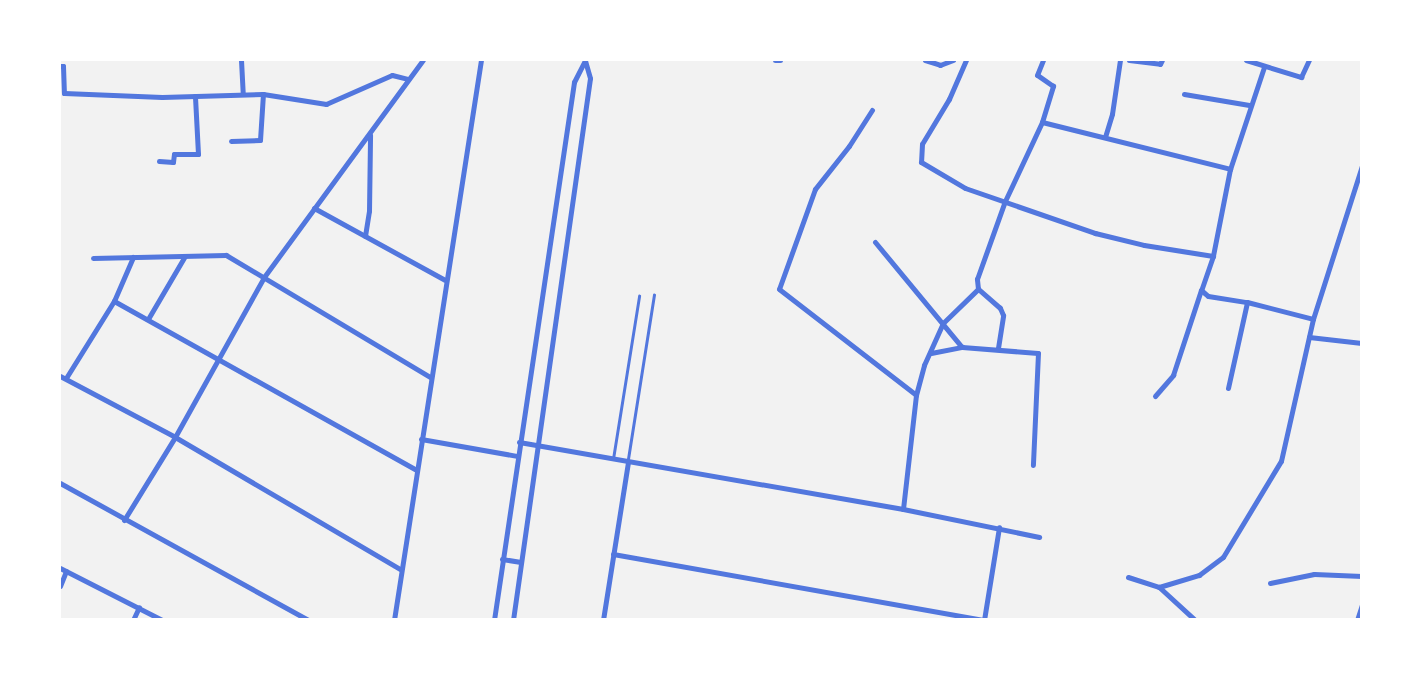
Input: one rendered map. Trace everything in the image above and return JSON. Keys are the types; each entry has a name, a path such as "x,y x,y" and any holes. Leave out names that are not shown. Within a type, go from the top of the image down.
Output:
{"street":[{"path":"240,60 243,94"},
{"path":"124,520 175,437 264,277 422,60"},
{"path":"394,620 481,60"},
{"path":"494,620 574,82 585,60"},
{"path":"513,620 590,78 585,60"},
{"path":"925,60 940,65 953,60"},
{"path":"966,60 950,99 922,144 921,162 965,188 1118,239 1213,256"},
{"path":"998,348 1003,315 1000,308 978,289 977,279 1005,201 1042,122 1053,86 1037,75 1043,60"},
{"path":"1105,137 1112,114 1120,60"},
{"path":"1129,60 1160,64 1162,60"},
{"path":"1247,60 1301,77 1309,60"},
{"path":"60,66 63,66 64,93 195,96 263,94 326,104 392,75 408,79"},
{"path":"1155,396 1173,374 1213,256 1230,169 1249,105 1264,67"},
{"path":"231,141 260,140 263,94"},
{"path":"1184,94 1249,105"},
{"path":"159,161 173,162 174,154 198,154 195,96"},
{"path":"872,110 849,146 815,189 779,289 916,395"},
{"path":"1042,122 1230,169"},
{"path":"365,236 369,211 370,134"},
{"path":"1159,587 1199,575 1223,557 1282,461 1313,319 1362,165"},
{"path":"314,208 445,280"},
{"path":"875,242 962,347"},
{"path":"93,258 226,255 430,377"},
{"path":"148,319 185,256"},
{"path":"132,257 114,300 63,377 175,437 400,569"},
{"path":"902,509 916,395 924,365 943,323 978,289"},
{"path":"1201,290 1208,296 1247,302 1313,319"},
{"path":"114,300 416,470"},
{"path":"1228,388 1247,302"},
{"path":"541,308 557,311"},
{"path":"1309,337 1362,343"},
{"path":"931,352 962,347 998,348 1038,354 1034,466"},
{"path":"421,439 517,456"},
{"path":"519,442 902,509 1039,537"},
{"path":"603,620 628,462"},
{"path":"60,483 309,620"},
{"path":"613,554 983,620 999,527"},
{"path":"502,559 521,562"},
{"path":"60,586 63,569 162,620"},
{"path":"1270,583 1314,574 1362,576"},
{"path":"1128,577 1159,587 1195,620"},
{"path":"1357,620 1362,605"},
{"path":"134,620 139,607"}],"lane":[{"path":"628,462 654,295"},
{"path":"613,459 639,296"}]}
